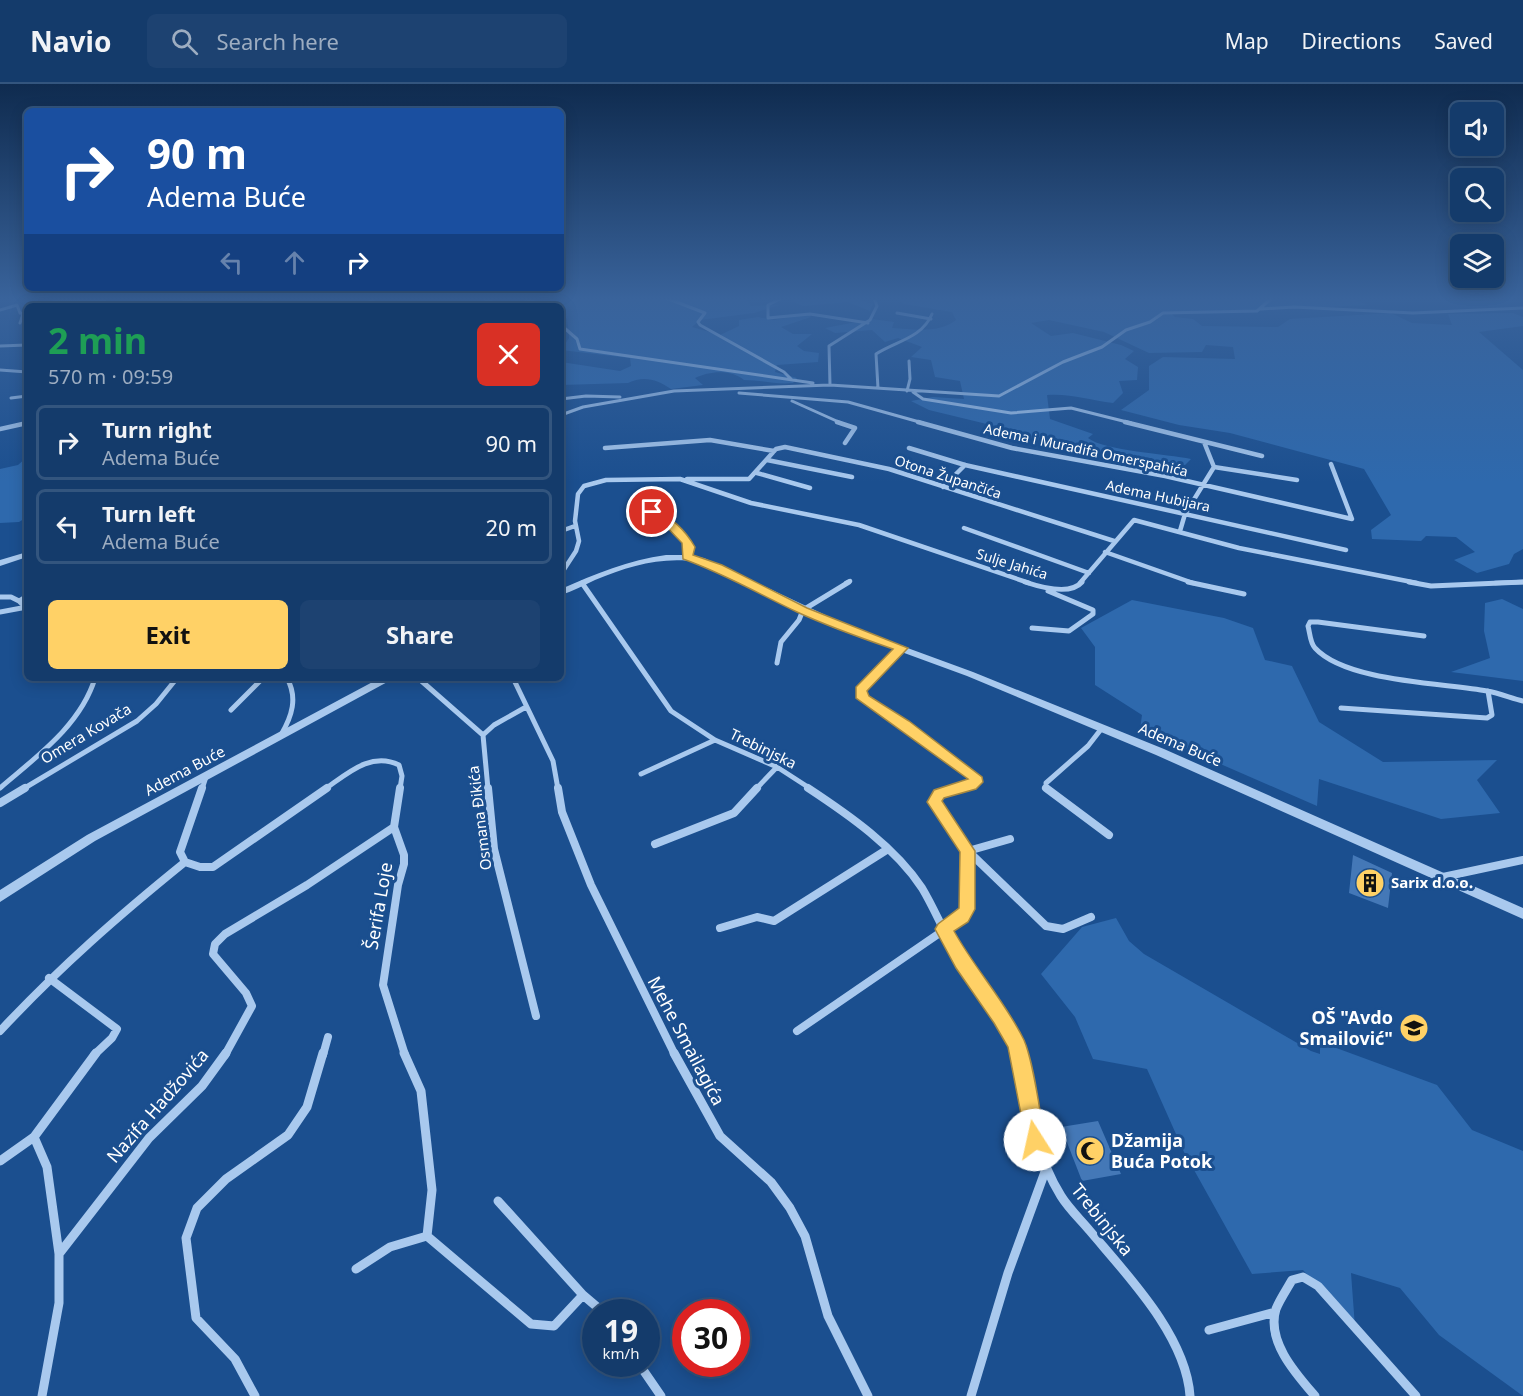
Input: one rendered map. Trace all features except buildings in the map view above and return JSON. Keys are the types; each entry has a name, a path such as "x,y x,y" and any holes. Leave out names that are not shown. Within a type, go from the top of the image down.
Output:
{"street":[{"path":"645,359 827,385 1003,394 1072,359"},
{"path":"761,359 784,372 792,380"},
{"path":"827,385 828,359"},
{"path":"876,359 878,388"},
{"path":"909,361 910,391"},
{"path":"0,370 24,372"},
{"path":"564,414 583,407 674,391 729,391 827,385"},
{"name":"Adema i Muradifa Omerspahića","path":"729,391 789,399 848,402 1012,448 1078,462 1165,476 1352,519 1331,464"},
{"path":"910,391 923,399 1011,413 1071,408 1204,442 1230,446 1262,456"},
{"path":"11,398 24,396"},
{"path":"564,399 586,396 629,398"},
{"name":"Adema i Muradifa Omerspahića","path":"789,399 818,414 855,428 845,443"},
{"path":"1,428 24,424"},
{"name":"Otona Župančića","path":"605,448 710,440 774,451 785,447 880,466 1114,541"},
{"name":"Adema i Muradifa Omerspahića","path":"1180,531 1185,514 1214,467 1204,442"},
{"name":"Adema Hubijara","path":"909,448 965,465 1346,550"},
{"path":"680,479 744,481 757,473 774,451"},
{"path":"767,460 852,477"},
{"path":"943,486 965,465"},
{"path":"1214,467 1297,480"},
{"path":"757,473 810,488"},
{"name":"Sulje Jahića","path":"564,569 576,551 579,541 575,526 578,494 588,483 632,479 680,479 751,503 859,525 1043,587 1069,590 1078,586 1134,520 1239,548 1431,586 1523,582"},
{"path":"630,516 652,512 662,516 686,542 689,547 687,556"},
{"path":"564,530 575,526"},
{"path":"964,528 1089,573"},
{"path":"1105,552 1192,583 1244,594"},
{"path":"0,562 24,555"},
{"name":"Adema Buće","path":"564,588 647,560 687,556 718,567 802,610 850,630 902,648 1102,728 1523,914"},
{"path":"777,663 782,642 799,620 802,610 850,581"},
{"name":"Trebinjska","path":"582,584 671,711 715,740 777,767 840,808 888,849 921,887 962,962 1001,1017 1016,1045 1035,1140 1046,1169 1062,1198 1129,1277 1170,1334 1189,1380 1190,1396"},
{"path":"1032,628 1069,631 1093,614 1093,610 1087,606 1043,587"},
{"path":"0,597 11,597 24,605"},
{"path":"19,601 24,598"},
{"path":"0,612 24,608"},
{"path":"1424,636 1318,622 1310,622 1308,626 1313,646 1325,656 1352,667 1402,682 1488,691 1523,701"},
{"path":"902,648 861,690 862,698 904,724 975,777 976,782 939,794 934,802 968,851 1046,926 1056,931 1068,930 1091,917"},
{"path":"0,788 80,711 94,681"},
{"name":"Omera Kovača","path":"0,803 137,721 156,704 175,681"},
{"path":"231,710 260,681"},
{"path":"280,736 294,708 294,687 289,681"},
{"name":"Adema Buće","path":"0,897 91,838 382,681"},
{"path":"421,681 483,735 494,725 526,707"},
{"name":"Mehe Smailagića","path":"514,681 553,761 562,812 591,885 667,1041 720,1136 771,1182 790,1208 805,1236 828,1316 868,1396"},
{"path":"1341,708 1487,718 1492,715 1488,691"},
{"path":"1102,728 1088,746 1046,783 1045,787 1049,793 1109,835"},
{"name":"Osmana Đikića","path":"483,735 494,849 536,1016"},
{"path":"641,774 715,740"},
{"name":"Šerifa Loje","path":"185,862 200,867 213,867 359,766 377,759 390,759 399,765 402,776 394,827 404,855 404,864 398,885 383,985 403,1051 422,1091 432,1190 427,1236"},
{"path":"655,844 734,813 777,767"},
{"path":"0,1031 49,978 106,925 185,862 180,852 206,777"},
{"name":"Nazifa Hadžovića","path":"59,1254 148,1138 202,1086 244,1026 252,1006 246,993 213,954 215,944 225,934 307,885 394,827"},
{"path":"968,851 1010,839"},
{"path":"720,928 757,917 774,921 888,849"},
{"path":"797,1031 963,917 967,909 968,851"},
{"path":"1443,877 1523,860"},
{"path":"0,1161 34,1137 91,1058 112,1038 117,1029 49,978"},
{"path":"255,1396 235,1359 196,1318 186,1238 197,1208 226,1179 288,1135 307,1107 328,1037"},
{"path":"34,1137 46,1167 59,1254 59,1303 42,1396"},
{"path":"971,1396 1008,1273 1046,1169"},
{"path":"498,1201 588,1299"},
{"path":"356,1269 390,1247 427,1236 531,1324 554,1326 584,1295"},
{"path":"1315,1396 1285,1356 1274,1329 1275,1312 1292,1280 1303,1277 1318,1286 1416,1396"},
{"path":"1209,1330 1275,1312"},
{"path":"648,1377 661,1396"}],"shaded area":[{"path":"630,359 818,359 818,362 777,365 775,372 797,378 793,383 744,380 733,374 720,372 695,378 703,385 671,389 656,381 645,379 628,383 564,385 564,362 620,371 631,366"},
{"path":"926,359 1125,359 1138,367 1137,380 1119,381 1123,393 1113,403 1071,396 1047,395 1050,419 1093,434 1088,438 1108,446 1191,459 1185,465 1097,452 1031,438 999,427 929,410 911,401 933,397 964,399 960,381 935,377 931,360"},
{"path":"1160,359 1511,359 1523,370 1523,549 1514,554 1509,564 1477,573 1454,560 1475,552 1456,537 1426,536 1421,541 1372,539 1371,530 1391,515 1364,469 1230,433 1179,425 1121,410 1149,390 1149,366"},
{"path":"24,460 24,519 19,522 0,523 0,469 18,465"},
{"path":"1502,599 1523,609 1523,681 1451,672 1490,658 1484,631 1485,603"},
{"path":"1132,600 1224,618 1253,628 1265,660 1292,666 1319,722 1383,762 1497,760 1477,780 1500,813 1441,819 1319,779 1317,806 1140,729 1142,715 1095,685 1095,647 1081,628"},
{"path":"1116,918 1129,941 1144,954 1311,1051 1320,1054 1320,1042 1437,1085 1472,1130 1523,1151 1523,1396 1439,1335 1400,1288 1351,1273 1355,1327 1303,1270 1252,1274 1184,1152 1147,1069 1093,1059 1075,1017 1041,974 1082,927"}],"place":[{"name":"Sarix d.o.o.","path":"1370,883"},
{"name":"OŠ \"Avdo Smailović\"","path":"1414,1028"},
{"name":"Džamija Buća Potok","path":"1090,1151"}],"route":[{"path":"652,512 662,516 686,542 689,547 687,556 718,567 802,610 902,648 861,690 862,698 904,724 975,777 976,782 971,785 935,797 934,802 968,851 967,909 963,917 944,929 962,962 1001,1017 1016,1045 1023,1069 1035,1140"}]}
